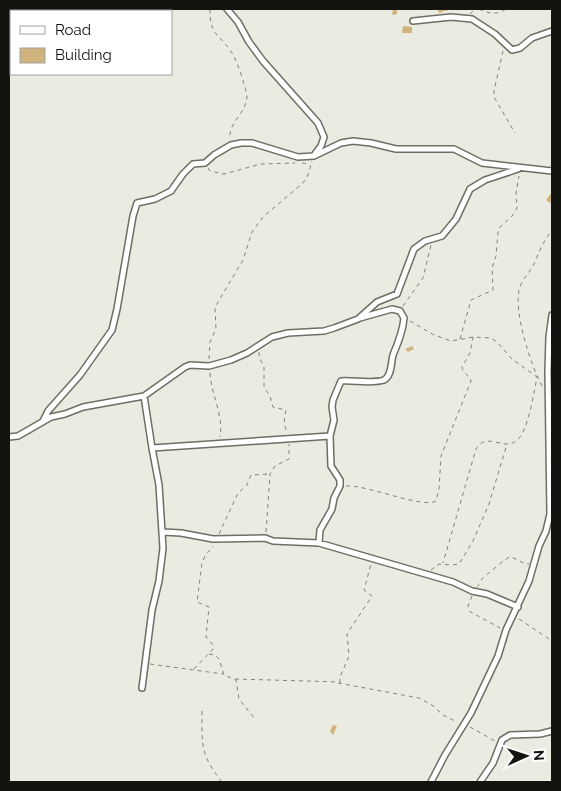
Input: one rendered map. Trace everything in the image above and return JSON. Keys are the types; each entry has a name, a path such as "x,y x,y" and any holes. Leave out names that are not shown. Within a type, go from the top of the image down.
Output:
{"street":[{"path":"227,9 238,22 263,61 318,123 324,137 321,146 314,156"},
{"path":"413,21 451,17 472,19 496,34 512,50 516,50 532,38 552,31"},
{"path":"43,422 48,411 80,374 112,330 137,203 155,199 171,191 182,174 193,164 205,162 231,145 252,143 298,157 314,156 341,144 362,142 396,149 454,149 482,163 552,171"},
{"path":"358,318 376,302 396,294 414,250 425,241 442,236 453,224 467,194 474,186 498,175 521,168"},
{"path":"9,437 18,436 51,417 83,407 144,396 185,367 190,365 210,366 231,360 259,346 272,336 324,331 358,318 388,310 400,311 404,318 399,341 387,377 377,380 340,382 333,400 334,420 330,436 331,466 340,480 340,486 334,498 332,509 320,530 319,543"},
{"path":"432,782 445,755 471,714 489,676 506,630 527,587 539,546 546,531 550,514 548,396 549,337 552,315"},
{"path":"142,688 152,610 159,581 163,548 159,485 144,396"},
{"path":"152,448 330,436"},
{"path":"163,532 181,532 218,539 266,538 273,541 319,543 453,582 472,592 487,594 518,607"},
{"path":"480,782 493,763 502,740 510,736 540,734 552,731"}],"path":[{"path":"210,9 210,25 212,30 232,52 248,96 247,102 230,130 231,145"},
{"path":"479,9 492,14 506,9"},
{"path":"505,44 494,97 515,133"},
{"path":"219,444 221,432 211,384 210,366 210,342 216,330 214,311 216,302 243,260 252,232 257,224 303,183 308,175 314,156"},
{"path":"205,162 210,171 224,174 261,164 292,162 311,164"},
{"path":"460,340 471,300 494,290 492,268 496,256 498,232 499,228 512,216 517,208 517,182 521,168"},
{"path":"548,396 538,377 526,344 522,327 519,294 520,287 552,230"},
{"path":"400,311 424,278 432,239"},
{"path":"404,318 451,341 491,338 498,342 512,359 538,377"},
{"path":"340,486 359,487 424,503 436,501 442,456 471,381 463,373 462,367 470,353 473,338"},
{"path":"259,346 259,357 264,367 265,390 270,396 273,407 286,410 284,423 289,439 289,459 275,466 270,474 266,538"},
{"path":"443,563 476,449 484,441 507,444 516,442 524,428 538,377"},
{"path":"426,575 433,566 443,563 459,564 473,541 489,504 507,444"},
{"path":"194,669 209,654 213,647 206,637 209,607 206,604 197,602 203,559 218,539 225,519 238,493 247,485 251,475 270,474"},
{"path":"506,630 469,611 468,606 472,599 472,592 482,579 507,558 525,564 535,563"},
{"path":"337,683 340,682 340,677 349,656 347,634 372,597 372,595 364,590 373,559"},
{"path":"514,616 552,641"},
{"path":"209,654 215,655 219,659 224,674"},
{"path":"146,663 194,669 205,673 224,674 235,678 337,683 419,698 432,705 443,715 500,744"},
{"path":"235,678 239,700 255,719"},
{"path":"202,711 202,742 205,756 210,769 222,782"}],"building":[{"path":"393,9 397,9 397,14 392,15"},
{"path":"438,9 448,9 440,13"},
{"path":"403,26 412,27 412,33 402,33"},
{"path":"552,192 552,200 550,203 546,200"},
{"path":"412,346 414,349 408,352 405,349"},
{"path":"333,725 337,726 333,735 330,731"}]}
